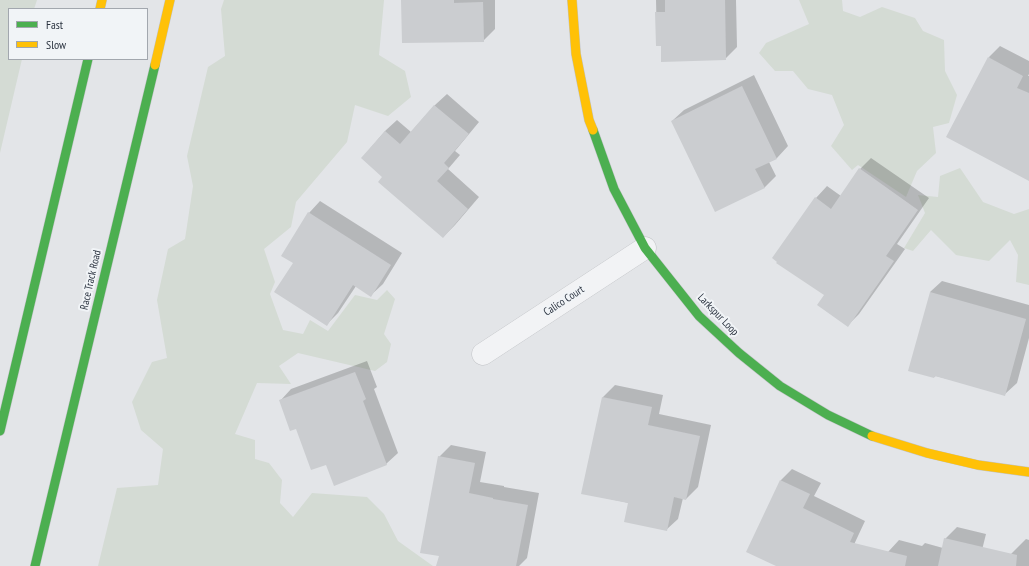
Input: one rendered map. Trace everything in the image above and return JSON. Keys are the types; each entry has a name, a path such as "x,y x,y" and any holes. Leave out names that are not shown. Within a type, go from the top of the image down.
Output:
{"main road":[{"name":"Race Track Road","path":"35,566 170,0"},
{"name":"Larkspur Loop","path":"572,0 576,54 589,120 614,189 645,248 699,316 738,353 780,386 828,415 875,437 927,453 978,465 1029,472"},
{"path":"0,430 88,60"}],"street":[{"name":"Calico Court","path":"483,354 645,248"}],"shaded area":[{"path":"0,0 37,0 34,8 8,8 8,60 22,60 0,153"},
{"path":"224,0 384,0 379,55 405,71 411,97 388,116 355,105 347,142 296,202 291,227 264,249 275,282 270,294 283,330 303,334 310,320 328,331 355,295 377,300 387,290 395,299 384,334 391,344 387,362 375,371 298,353 279,366 291,384 257,383 235,434 255,440 255,459 269,463 282,480 280,503 293,517 312,493 367,497 384,514 398,541 433,566 98,566 117,488 158,485 163,449 141,430 132,402 152,362 167,358 157,300 168,249 185,239 193,186 187,156 208,67 225,56 221,9"},
{"path":"799,0 842,0 843,11 860,17 882,7 915,18 923,31 944,40 945,71 957,95 949,123 933,127 936,153 917,171 906,197 858,165 852,170 831,146 844,125 832,95 808,89 793,71 775,71 759,53 766,43 809,24"},
{"path":"960,168 983,202 1014,214 1029,209 1029,285 1016,282 1018,255 1010,240 989,261 956,255 931,230 913,251 904,248 925,213 918,195 938,197 940,176"}],"building":[{"path":"401,0 454,0 454,3 483,2 484,42 402,43"},
{"path":"665,0 725,0 726,60 661,62 661,46 656,46 655,12 665,12"},
{"path":"988,57 1023,76 1017,88 1029,93 1029,181 946,137"},
{"path":"742,86 777,159 755,169 765,188 715,212 671,121"},
{"path":"434,105 469,134 444,163 449,168 437,181 468,209 443,238 378,182 382,177 361,158 385,131 400,144"},
{"path":"859,168 918,210 886,256 894,261 848,327 817,305 824,295 776,263 777,262 772,258 815,197 831,209"},
{"path":"308,212 391,265 371,297 353,285 327,326 274,292 293,263 281,256"},
{"path":"930,292 1026,319 1005,396 935,376 934,378 908,371"},
{"path":"355,372 366,399 363,401 387,465 334,486 326,465 311,470 296,429 290,431 279,400"},
{"path":"602,397 652,407 648,425 700,436 686,500 674,497 667,531 624,522 628,503 581,494"},
{"path":"438,456 475,463 469,493 528,505 516,566 436,566 439,556 420,553"},
{"path":"780,480 810,494 803,508 854,533 850,542 907,556 905,566 776,566 746,552"},
{"path":"944,538 1017,555 1016,566 938,566"}],"traffic: fast":[{"path":"0,431 88,60"},
{"path":"35,566 155,65"},
{"path":"593,130 614,189 645,248 699,316 739,353 780,386 828,415 872,436"}],"traffic: slow":[{"path":"100,8 102,0"},
{"path":"155,65 170,0"},
{"path":"572,0 576,54 589,120 593,130"},
{"path":"872,436 927,453 978,465 1029,472"}]}
